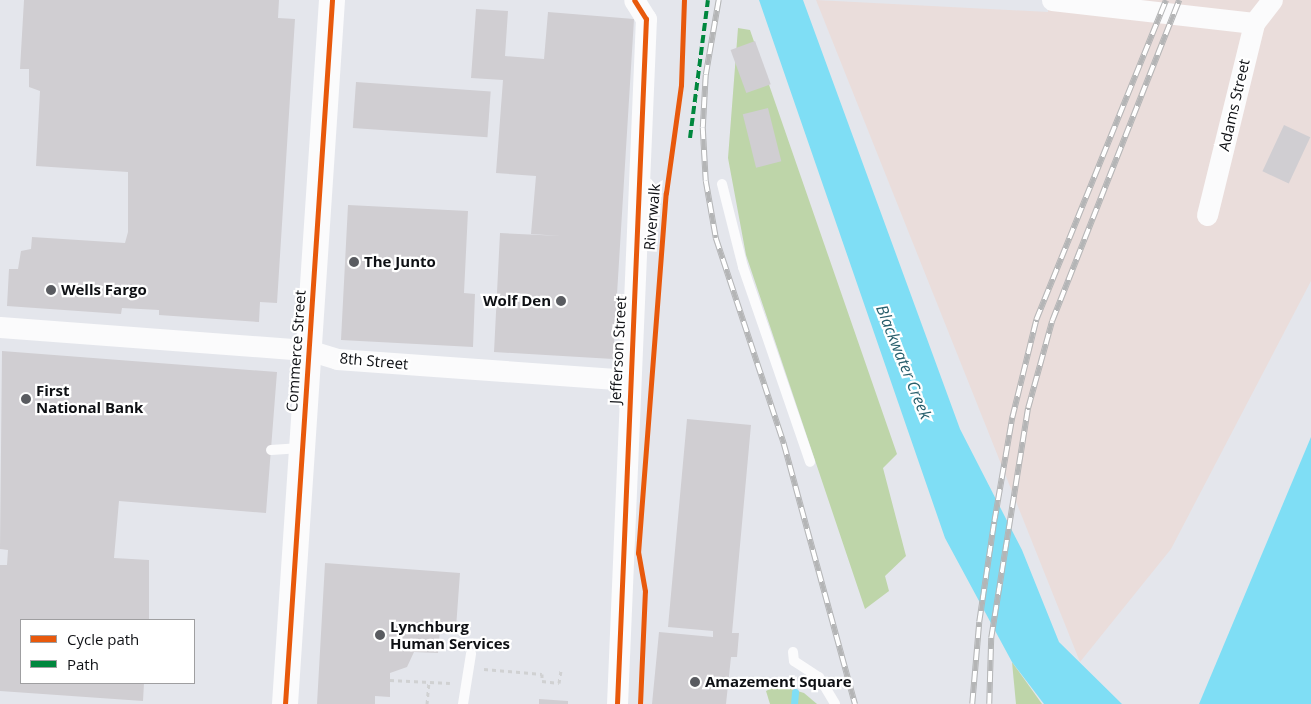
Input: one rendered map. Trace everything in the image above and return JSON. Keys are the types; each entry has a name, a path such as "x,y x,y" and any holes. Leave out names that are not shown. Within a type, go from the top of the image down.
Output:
{"street":[{"name":"Commerce Street","path":"285,704 332,0"},
{"name":"Jefferson Street","path":"617,704 629,380 646,19 634,0"},
{"name":"Adams Street","path":"1207,215 1254,23 1272,0"},
{"path":"1063,1 1254,23"},
{"name":"8th Street","path":"0,327 308,350 337,359 629,380"}],"lane":[{"path":"722,184 743,267 810,462"},
{"path":"271,450 302,448"},
{"path":"793,652 794,660 819,677 835,704"},
{"path":"463,704 471,658"}],"path":[{"path":"471,658 476,668 542,674 542,681 559,683 561,670"},
{"path":"390,680 448,684"},
{"path":"427,704 429,682"}],"shaded area":[{"path":"816,0 1048,12 1048,0 1311,0 1311,281 1171,549 1080,662"}],"green space":[{"path":"738,28 750,30 897,454 883,468 906,556 885,576 889,591 865,609 746,255 728,158"},
{"path":"1012,662 1042,704 1016,704"},
{"path":"778,685 804,693 817,704 770,704 766,691"}],"water":[{"name":"Blackwater Creek","path":"759,0 803,0 960,429 1022,550 1059,642 1122,704 1044,704 1012,662 945,538"},
{"path":"1311,437 1311,704 1199,704"}],"building":[{"path":"24,0 279,0 278,18 295,19 277,303 260,302 259,322 159,315 159,310 122,308 121,314 7,306 9,269 18,269 21,251 31,249 32,237 125,243 128,232 128,172 36,166 40,91 29,87 29,69 20,69"},
{"path":"476,9 508,11 505,56 544,59 548,12 634,19 613,359 494,352 500,233 561,236 531,234 536,176 496,173 503,80 471,78"},
{"path":"755,41 771,84 746,93 731,50"},
{"path":"356,82 491,91 487,137 353,128"},
{"path":"768,108 781,161 756,168 743,114"},
{"path":"1284,125 1310,137 1289,183 1262,171"},
{"path":"348,205 468,211 464,293 475,294 473,347 341,340"},
{"path":"2,351 277,372 266,513 119,501 114,558 149,560 149,619 20,619 20,684 144,684 143,701 0,691 0,565 7,565 8,550 0,549"},
{"path":"687,419 751,425 732,633 739,633 737,657 731,657 726,704 652,704 659,632 713,637 713,631 668,627"},
{"name":"Lynchburg Human Services","path":"325,563 460,573 456,628 440,629 438,653 414,652 407,667 390,673 390,697 375,696 375,704 317,704"},
{"path":"539,699 568,701 568,704 539,704"}],"waterway":[{"path":"794,704 795,692"}],"railway":[{"path":"719,0 706,75 703,128 706,181 716,238 784,444 855,704"},
{"path":"972,704 979,622 994,522 1012,418 1036,320 1166,0"},
{"path":"989,704 991,638 1028,408 1052,321 1179,0"}],"marked path":[{"path":"690,138 708,0"}],"cycle path":[{"path":"285,704 332,0"},
{"name":"Riverwalk","path":"617,704 646,19 634,0"},
{"name":"Riverwalk","path":"640,704 645,591 638,553 666,193 681,85 684,0"}],"place":[{"name":"The Junto","path":"354,262"},
{"name":"Wells Fargo","path":"51,290"},
{"name":"Wolf Den","path":"561,301"},
{"name":"First National Bank","path":"26,399"},
{"name":"Lynchburg Human Services","path":"380,635"},
{"name":"Amazement Square","path":"695,682"}]}
